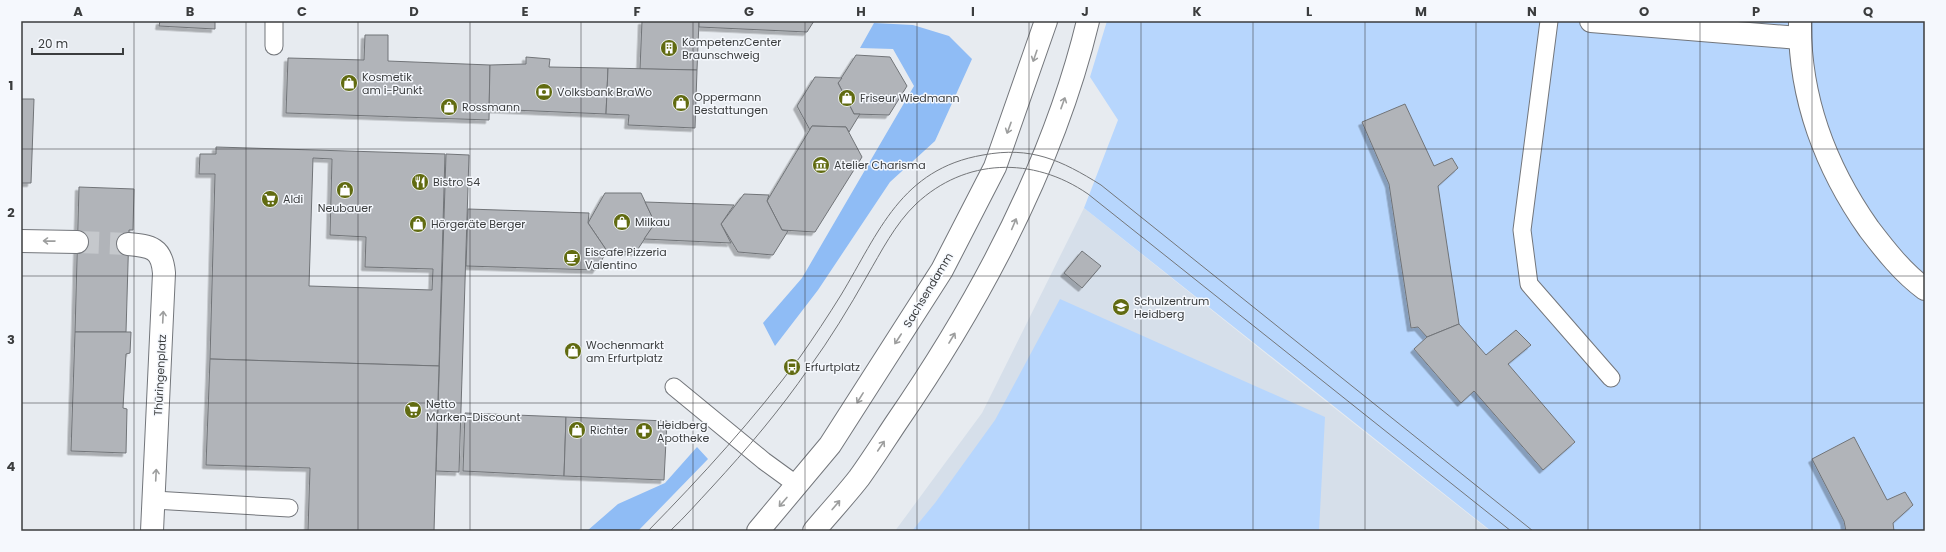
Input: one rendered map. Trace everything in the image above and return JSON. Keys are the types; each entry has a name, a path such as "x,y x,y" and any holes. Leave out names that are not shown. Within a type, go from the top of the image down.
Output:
{"street":[{"name":"Sachsendamm","path":"758,531 830,445 942,270 995,167 1046,21"},
{"path":"814,531 858,478 924,383 954,336 1012,230 1064,100 1088,21"},
{"path":"1591,21 1799,30 1806,87 1813,119 1830,164 1850,202 1885,251 1925,289"},
{"path":"21,240 77,242"},
{"name":"Thüringenplatz","path":"128,244 145,245 157,251 163,260 164,273 153,529"}],"lane":[{"path":"274,21 274,46"},
{"path":"1549,21 1522,230 1529,284 1611,378"},
{"path":"674,386 764,461 797,485"},
{"path":"154,500 289,508"}],"shaded area":[{"path":"1107,21 1925,21 1925,531 1491,531 1084,208 1118,120 1090,77"},
{"path":"874,23 913,25 949,36 972,59 935,141 890,182 818,290 775,346 763,323 802,278 914,86 893,49 860,48"},
{"name":"Schulzentrum Heidberg","path":"1084,208 1490,531 895,531 982,413"},
{"name":"Schulzentrum Heidberg","path":"1060,299 1325,417 1319,531 912,531 935,503 995,420"},
{"path":"697,447 708,459 638,531 587,531 618,504 665,483"}],"building":[{"path":"160,21 215,21 215,29 159,26"},
{"name":"KompetenzCenter Braunschweig","path":"642,21 699,21 697,70 640,69"},
{"path":"699,21 814,21 807,32 699,27"},
{"path":"365,35 388,35 388,61 490,65 489,120 286,113 288,58 364,60"},
{"path":"856,55 890,57 907,86 889,115 854,114 838,83"},
{"path":"526,57 550,59 549,67 608,68 606,114 489,109 490,65 526,64"},
{"path":"608,68 697,70 695,128 628,125 629,115 606,114"},
{"path":"815,77 842,78 838,83 854,114 860,114 849,132 846,127 812,126 810,130 797,106"},
{"path":"21,99 34,99 31,183 21,183"},
{"path":"1405,104 1434,166 1452,158 1458,168 1438,186 1459,324 1427,337 1418,327 1411,328 1389,184 1362,122"},
{"path":"812,126 846,127 862,157 815,232 782,230 767,201"},
{"path":"216,147 445,154 439,366 210,359 215,174 199,174 200,154 216,154","holes":["313,158 332,159 330,235 366,237 365,267 433,269 432,290 309,286"]},
{"path":"446,154 469,155 459,472 436,471"},
{"path":"79,187 134,189 133,230 129,230 126,332 75,332"},
{"path":"605,193 641,193 655,223 636,252 607,251 588,223"},
{"path":"744,194 769,195 767,201 782,230 788,231 773,255 738,252 721,224"},
{"path":"645,202 734,205 721,224 731,243 644,239 655,223"},
{"path":"468,209 589,213 588,223 607,251 596,270 466,266"},
{"path":"1082,251 1101,266 1082,288 1064,273"},
{"path":"1459,324 1486,355 1516,330 1531,345 1508,364 1575,442 1543,470 1474,391 1461,403 1414,349 1427,337"},
{"path":"75,332 131,332 130,353 126,354 123,408 127,409 126,453 71,451"},
{"path":"210,359 439,366 434,531 308,531 310,468 206,465"},
{"path":"465,413 566,417 564,476 463,471"},
{"path":"566,417 667,421 664,480 564,476"},
{"path":"1854,437 1887,500 1905,492 1913,505 1893,523 1894,531 1846,531 1844,521 1812,459"}],"tunnel":[{"path":"77,242 128,244"}],"tram line":[{"path":"648,531 727,447 800,357 841,295 881,227 912,189 932,174 955,162 983,155 1016,152 1045,157 1059,162 1101,185 1533,531"},
{"path":"670,531 738,458 787,399 832,335 889,238 908,212 935,189 956,178 977,171 1000,168 1022,168 1045,173 1067,182 1088,194 1511,531"}],"place":[{"name":"KompetenzCenter Braunschweig","path":"669,48"},
{"name":"Kosmetik am i-Punkt","path":"349,83"},
{"name":"Volksbank BraWo","path":"544,92"},
{"name":"Friseur Wiedmann","path":"847,98"},
{"name":"Oppermann Bestattungen","path":"681,103"},
{"name":"Rossmann","path":"449,107"},
{"name":"Atelier Charisma","path":"821,165"},
{"name":"Bistro 54","path":"420,182"},
{"name":"Neubauer","path":"345,190"},
{"name":"Aldi","path":"270,199"},
{"name":"Milkau","path":"622,222"},
{"name":"Hörgeräte Berger","path":"418,224"},
{"name":"Eiscafe Pizzeria Valentino","path":"572,258"},
{"name":"Schulzentrum Heidberg","path":"1121,307"},
{"name":"Wochenmarkt am Erfurtplatz","path":"573,351"},
{"name":"Erfurtplatz","path":"792,367"},
{"name":"Netto Marken-Discount","path":"413,410"},
{"name":"Richter","path":"577,430"},
{"name":"Heidberg Apotheke","path":"644,431"}]}
